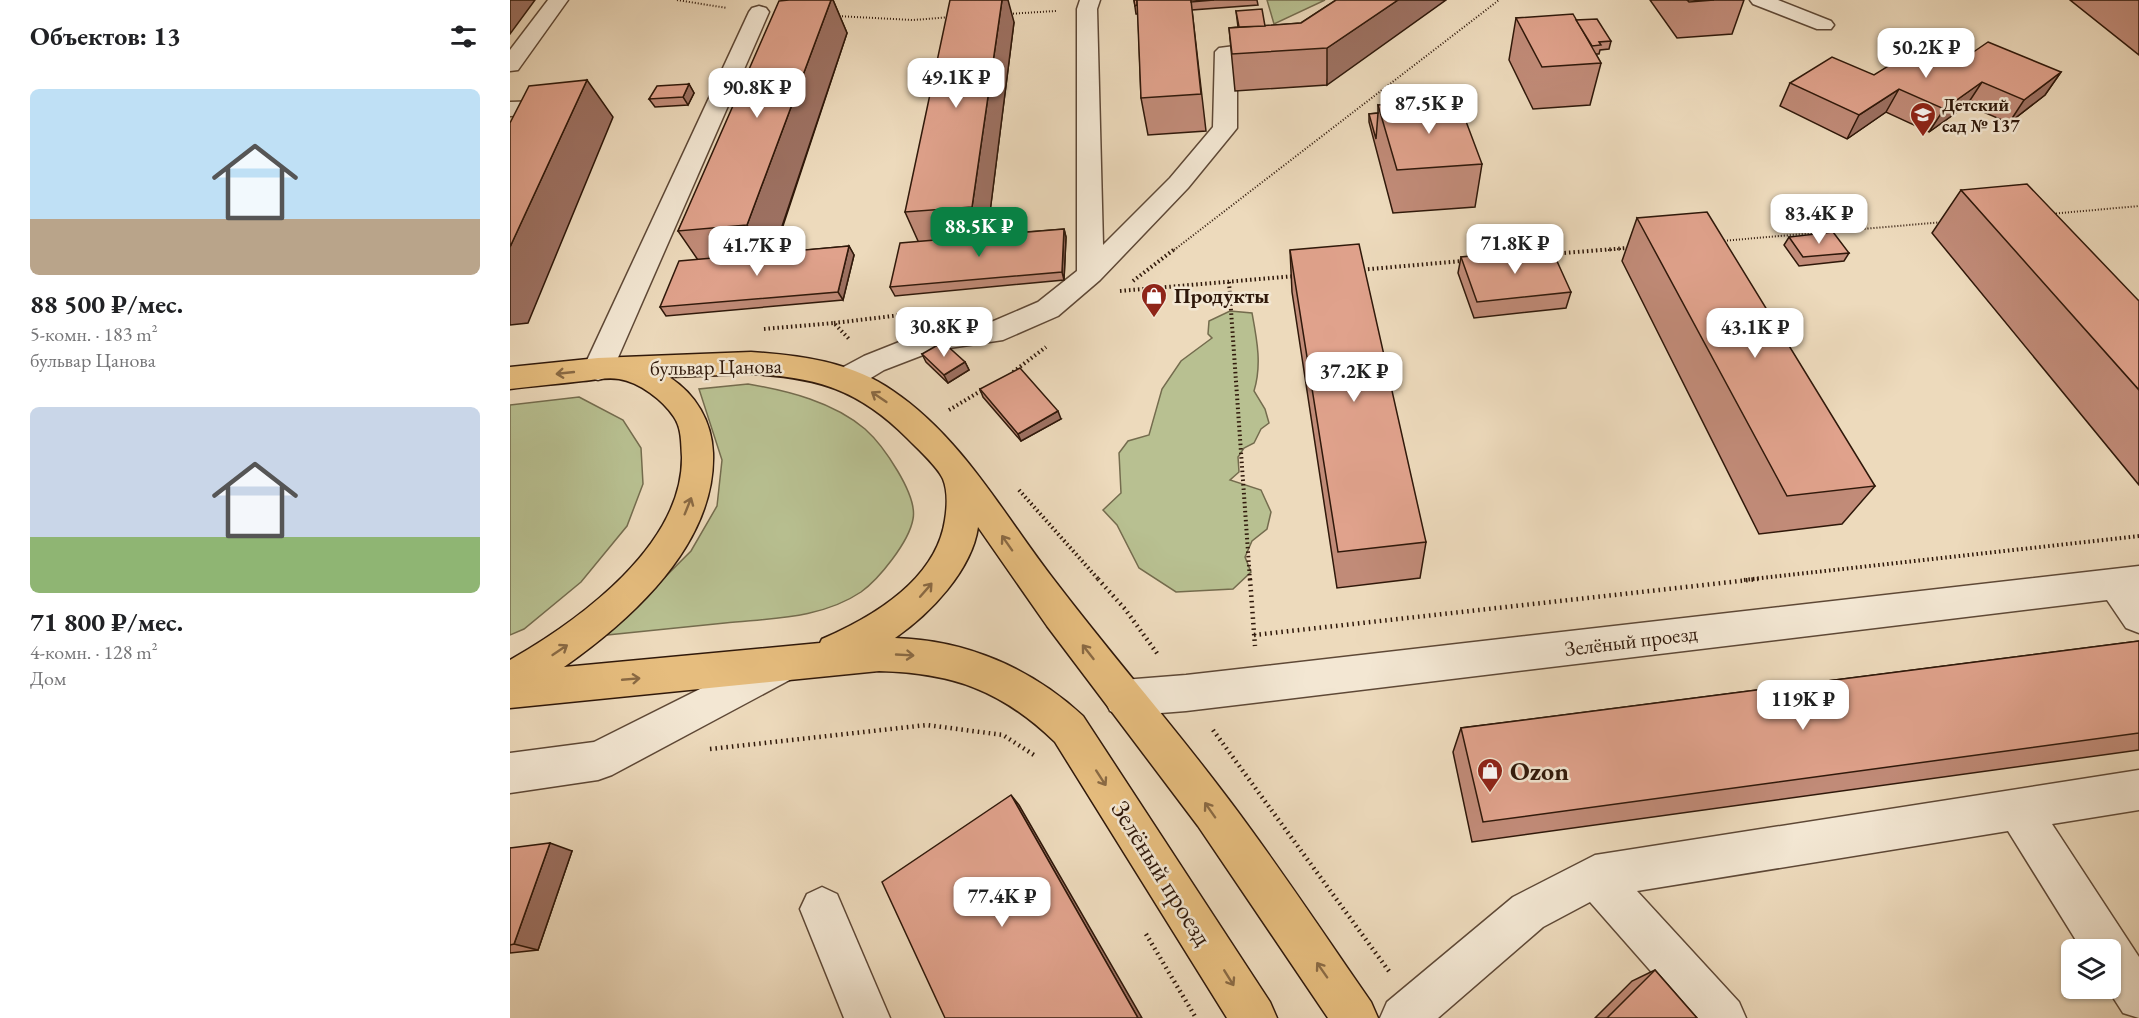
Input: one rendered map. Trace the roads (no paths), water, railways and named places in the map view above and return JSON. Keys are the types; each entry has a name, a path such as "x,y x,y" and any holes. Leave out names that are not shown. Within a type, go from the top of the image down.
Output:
{"main road":[{"name":"бульвар Цанова","path":"510,378 610,369 752,363 813,369 846,379 882,398 897,410 958,474 1041,591 1123,698"},
{"path":"510,680 591,628 632,590 670,541 693,495 699,461 699,446 691,419 684,407 664,387 651,380 610,369"},
{"path":"510,690 784,664 823,656 860,640 894,619 923,594 944,567 958,539 964,511 962,486 958,474"},
{"name":"Зелёный проезд","path":"784,664 889,654 952,660 985,671 1016,686 1044,705 1070,729 1254,1018"},
{"path":"1123,698 1192,784 1355,1018"}],"street":[{"path":"510,65 558,0"},
{"path":"1760,0 1824,25"},
{"path":"1088,4 1089,274"},
{"path":"610,369 759,12"},
{"path":"846,379 874,363 932,340 993,333 1048,309 1089,274 1179,183 1225,128 1226,52 1291,45"},
{"path":"510,110 543,108 510,170"},
{"path":"2127,582 2139,617"},
{"name":"Зелёный проезд","path":"1123,698 1257,685 2127,582"},
{"path":"510,772 598,761 784,664"},
{"path":"1399,999 1528,912 1595,876 2139,790"},
{"path":"2018,809 2101,939"},
{"path":"1595,876 1723,1018"},
{"path":"822,909 867,1018"},
{"path":"2121,969 2139,997"}],"place":[{"name":"Детский сад № 137","path":"1923,138"},
{"name":"Продукты","path":"1154,319"},
{"name":"Ozon","path":"1490,794"}]}
